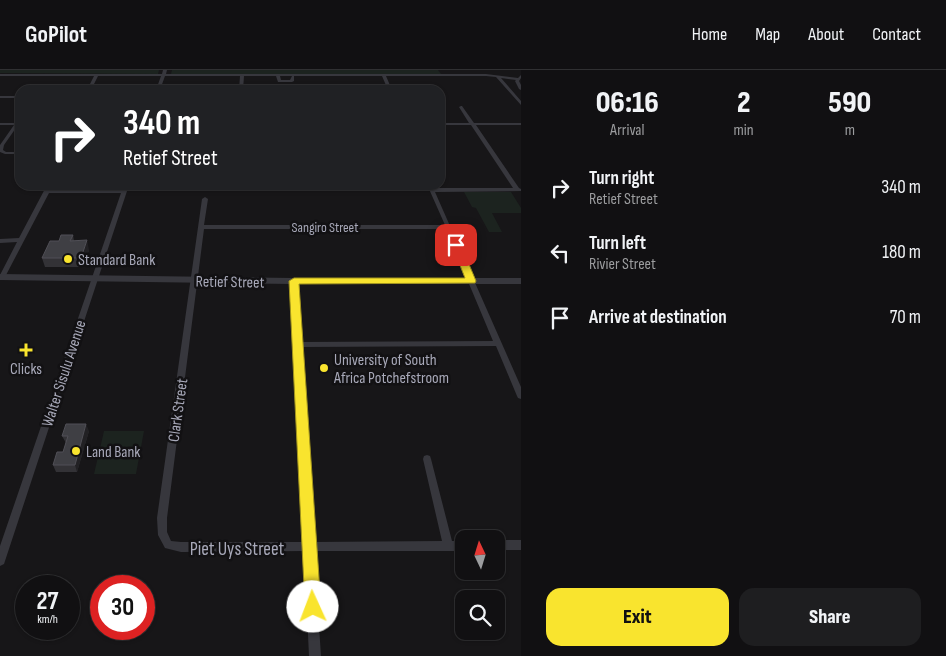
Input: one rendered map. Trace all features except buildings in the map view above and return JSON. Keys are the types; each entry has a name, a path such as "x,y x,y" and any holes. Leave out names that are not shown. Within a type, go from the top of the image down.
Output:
{"street":[{"path":"160,85 165,70 170,74 182,75 278,78 384,76 519,77 521,90 514,95"},
{"path":"0,75 182,75"},
{"path":"92,85 97,75"},
{"path":"241,85 242,76"},
{"path":"384,76 388,85"},
{"path":"278,78 292,81 293,77"},
{"path":"498,77 521,104"},
{"path":"278,78 279,85"},
{"path":"0,97 15,97"},
{"path":"461,107 519,190"},
{"path":"0,124 15,124"},
{"path":"445,124 521,124"},
{"path":"15,128 2,145 1,150 5,153 15,153"},
{"path":"445,187 519,190"},
{"path":"1,277 47,192 86,190"},
{"name":"Walter Sisulu Avenue","path":"0,561 124,190"},
{"path":"432,190 520,392"},
{"name":"Clark Street","path":"164,540 161,530 162,518 205,199"},
{"name":"Sangiro Street","path":"201,227 448,227"},
{"path":"0,240 20,240"},
{"path":"7,267 27,277"},
{"name":"Retief Street","path":"1,277 294,281 521,281"},
{"path":"294,281 315,656"},
{"path":"297,345 499,343"},
{"path":"427,460 448,546"},
{"name":"Piet Uys Street","path":"164,540 168,545 181,547 455,546"},
{"path":"505,545 521,545"}],"shaded area":[{"path":"0,70 159,70 158,74 0,73"},
{"path":"172,70 438,70 441,74 171,74"},
{"path":"464,192 511,192 521,208 521,213 492,213 502,232 489,232 476,208 472,207"},
{"path":"104,431 144,431 136,474 94,474"}],"place":[{"name":"Standard Bank","path":"68,259"},
{"name":"Clicks","path":"26,350"},
{"name":"University of South Africa Potchefstroom","path":"324,368"},
{"name":"Land Bank","path":"76,451"}],"route":[{"path":"313,607 294,281 472,281 456,245"}]}
